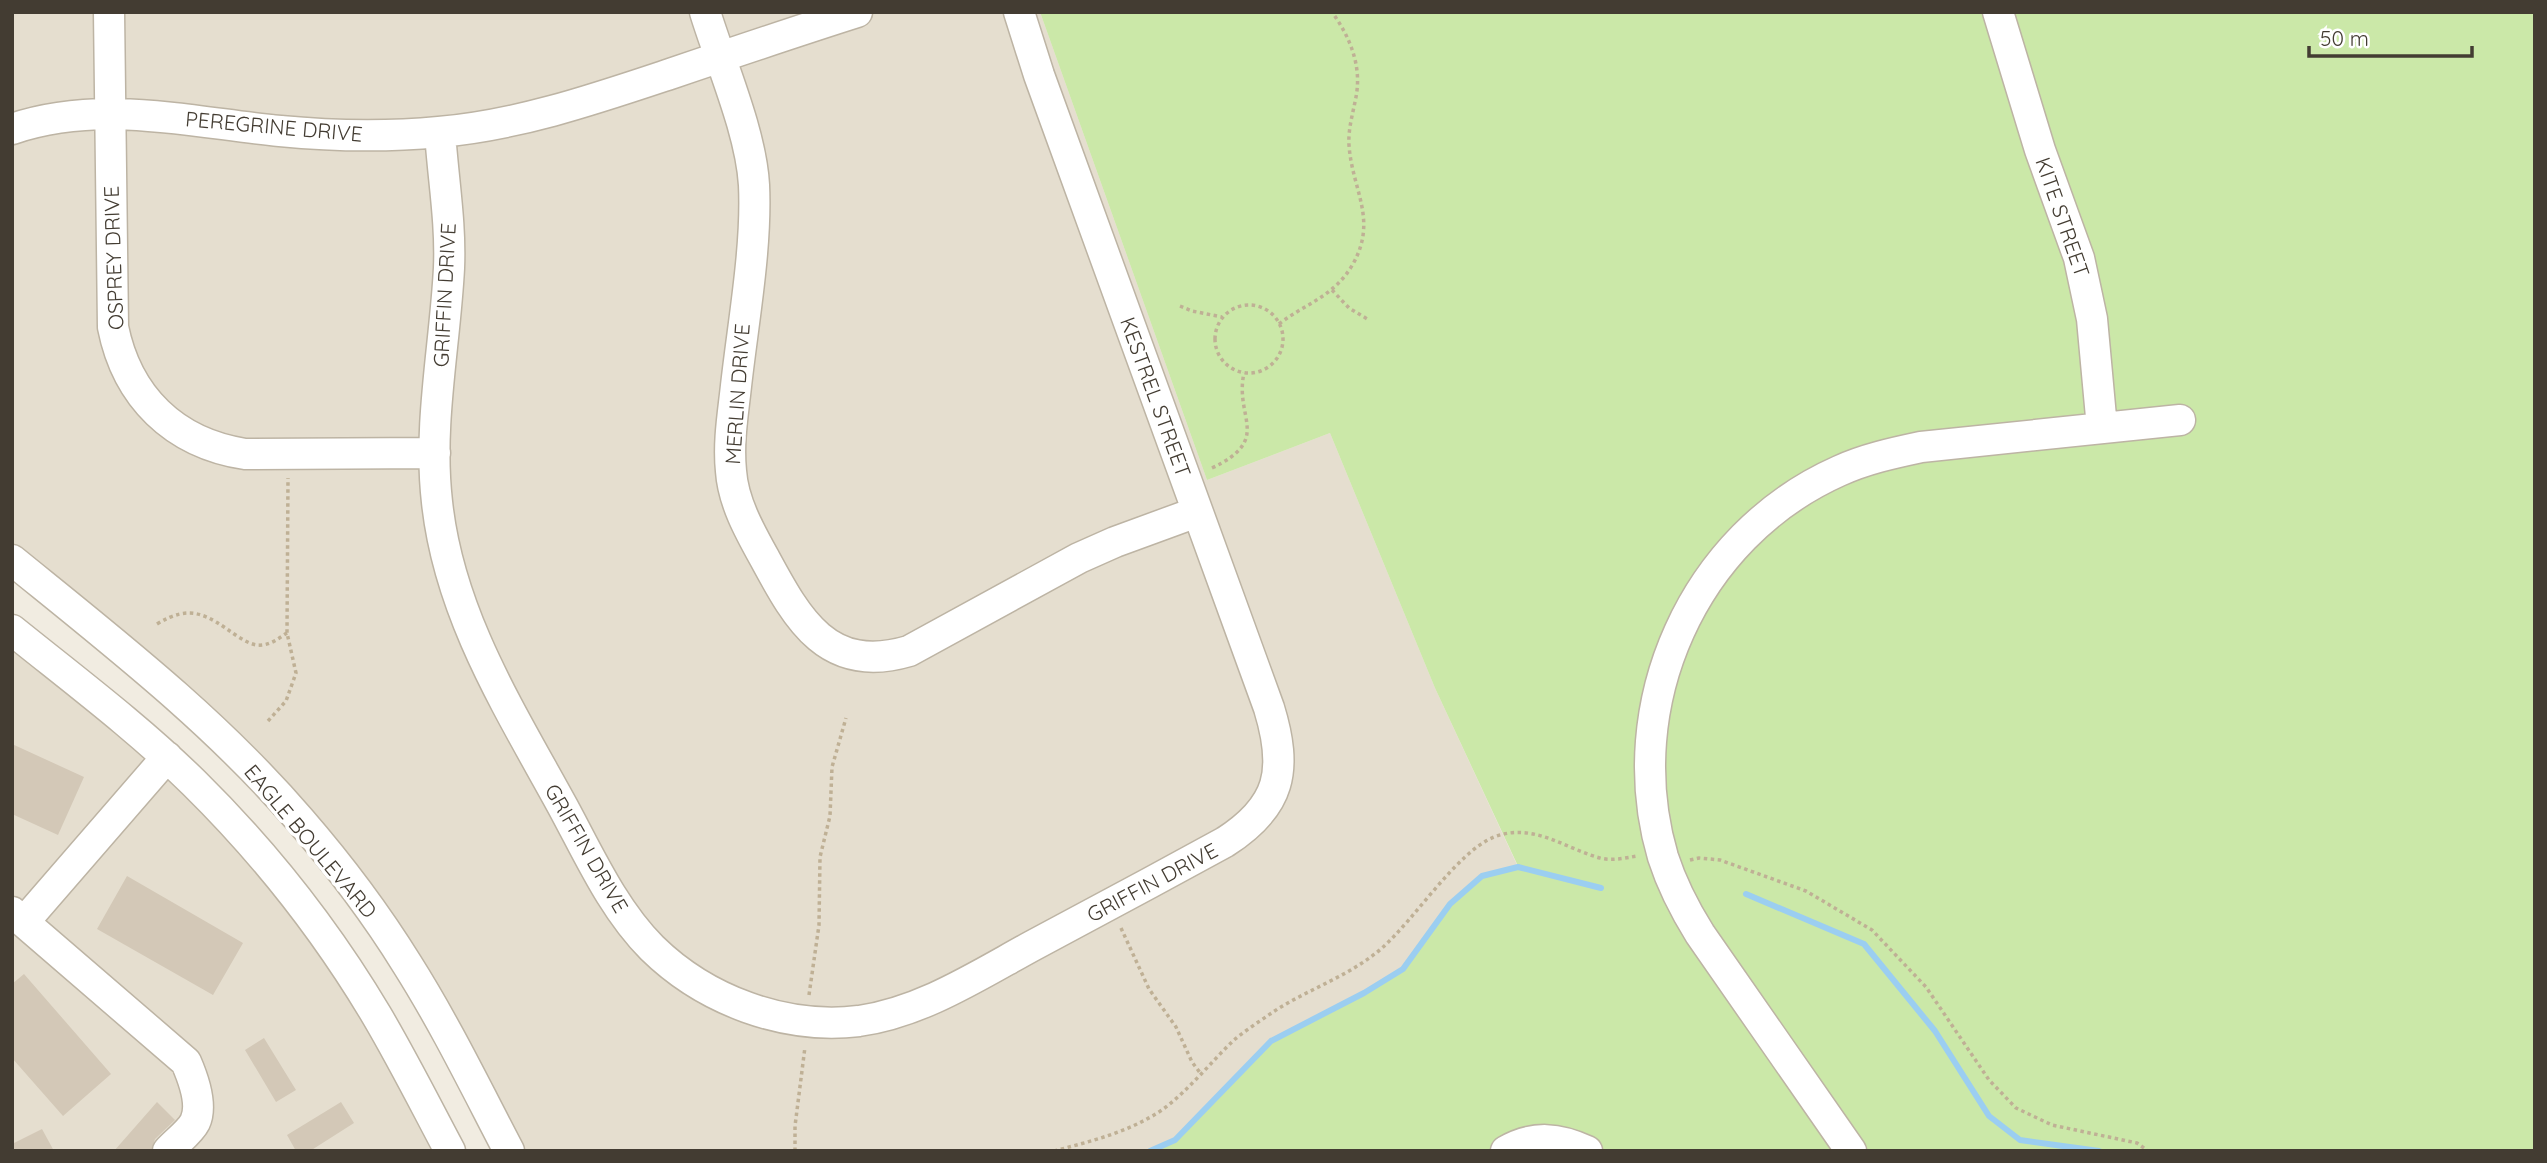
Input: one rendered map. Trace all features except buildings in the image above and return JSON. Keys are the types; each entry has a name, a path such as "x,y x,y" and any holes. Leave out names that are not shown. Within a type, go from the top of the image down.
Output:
{"street":[{"name":"OSPREY DRIVE","path":"109,12 113,327 124,366 146,401 177,429 210,446 228,451 246,454 435,453"},
{"name":"MERLIN DRIVE","path":"705,12 746,137 754,204 730,434 731,474 749,530 790,606 809,630 836,647 866,657 909,651 1088,554 1197,512"},
{"name":"PEREGRINE DRIVE","path":"12,129 57,118 109,113 150,115 305,133 367,135 440,132 548,113 857,12"},
{"name":"KESTREL STREET","path":"1020,12 1039,75 1274,726 1280,767 1277,784"},
{"name":"KITE STREET","path":"1998,12 2040,150 2079,258 2092,319 2102,428"},
{"name":"GRIFFIN DRIVE","path":"440,132 449,246 435,453 440,528 462,611 486,665 620,909 651,947 689,978 734,1002 782,1017 831,1022 881,1017 922,1004 1225,842 1262,812 1277,784"},
{"path":"1851,1151 1718,963 1685,909 1672,882 1657,831 1651,800 1650,770 1654,710 1667,661 1695,598 1728,553 1768,515 1817,482 1865,461 1921,447 2180,420"},
{"name":"EAGLE BOULEVARD","path":"12,560 183,701 247,762 301,821 356,891 407,964 509,1151"},
{"path":"12,630 167,757 258,852 334,950 377,1015 450,1151"},
{"path":"167,757 18,917 186,1062 194,1080 197,1109 194,1122 168,1151"},
{"path":"1506,1151 1536,1139 1560,1140 1587,1151"}],"path":[{"path":"1279,324 1332,290 1352,266 1359,252 1365,220 1349,141 1357,94 1356,60 1343,28 1332,12"},
{"path":"1332,290 1349,307 1369,320"},
{"path":"1180,306 1223,317"},
{"path":"1238,307 1261,308 1271,314 1279,324 1282,344 1279,355 1264,370 1244,373 1225,364 1218,354 1216,331 1223,317 1238,307"},
{"path":"1212,468 1238,452 1248,435 1249,425 1242,394 1244,373"},
{"path":"268,721 286,701 294,683 295,664 287,633 288,472"},
{"path":"157,624 173,615 188,612 206,617 244,641 259,646 273,643 287,633"},
{"path":"809,1002 819,925 820,857 830,816 832,767 846,718"},
{"path":"1054,1151 1099,1139 1140,1122 1181,1095 1235,1040 1255,1024 1359,965 1380,950 1468,854 1494,837 1527,832 1546,835 1601,858 1643,855"},
{"path":"1686,862 1699,858 1720,860 1806,891 1872,930 1926,987 1989,1080 2016,1108 2052,1125 2137,1143 2148,1151"},
{"path":"1117,920 1149,989 1176,1027 1192,1062 1201,1074"},
{"path":"795,1151 795,1126 806,1038"}],"shaded area":[{"path":"12,12 1040,12 1207,480 1330,433 1435,688 1518,867 1450,904 1403,969 1271,1041 1175,1140 1150,1151 510,1151 329,855 12,560"},
{"path":"12,630 258,852 449,1151 12,1151"}],"green space":[{"path":"1040,12 2535,12 2535,1151 1150,1151 1175,1140 1271,1041 1364,993 1403,969 1450,904 1482,876 1518,866 1435,688 1330,433 1207,480"}],"waterway":[{"path":"1150,1151 1175,1140 1271,1041 1364,993 1403,969 1450,904 1482,876 1518,867 1601,888"},
{"path":"1746,894 1864,944 1935,1031 1989,1116 2020,1140 2099,1151"}]}
